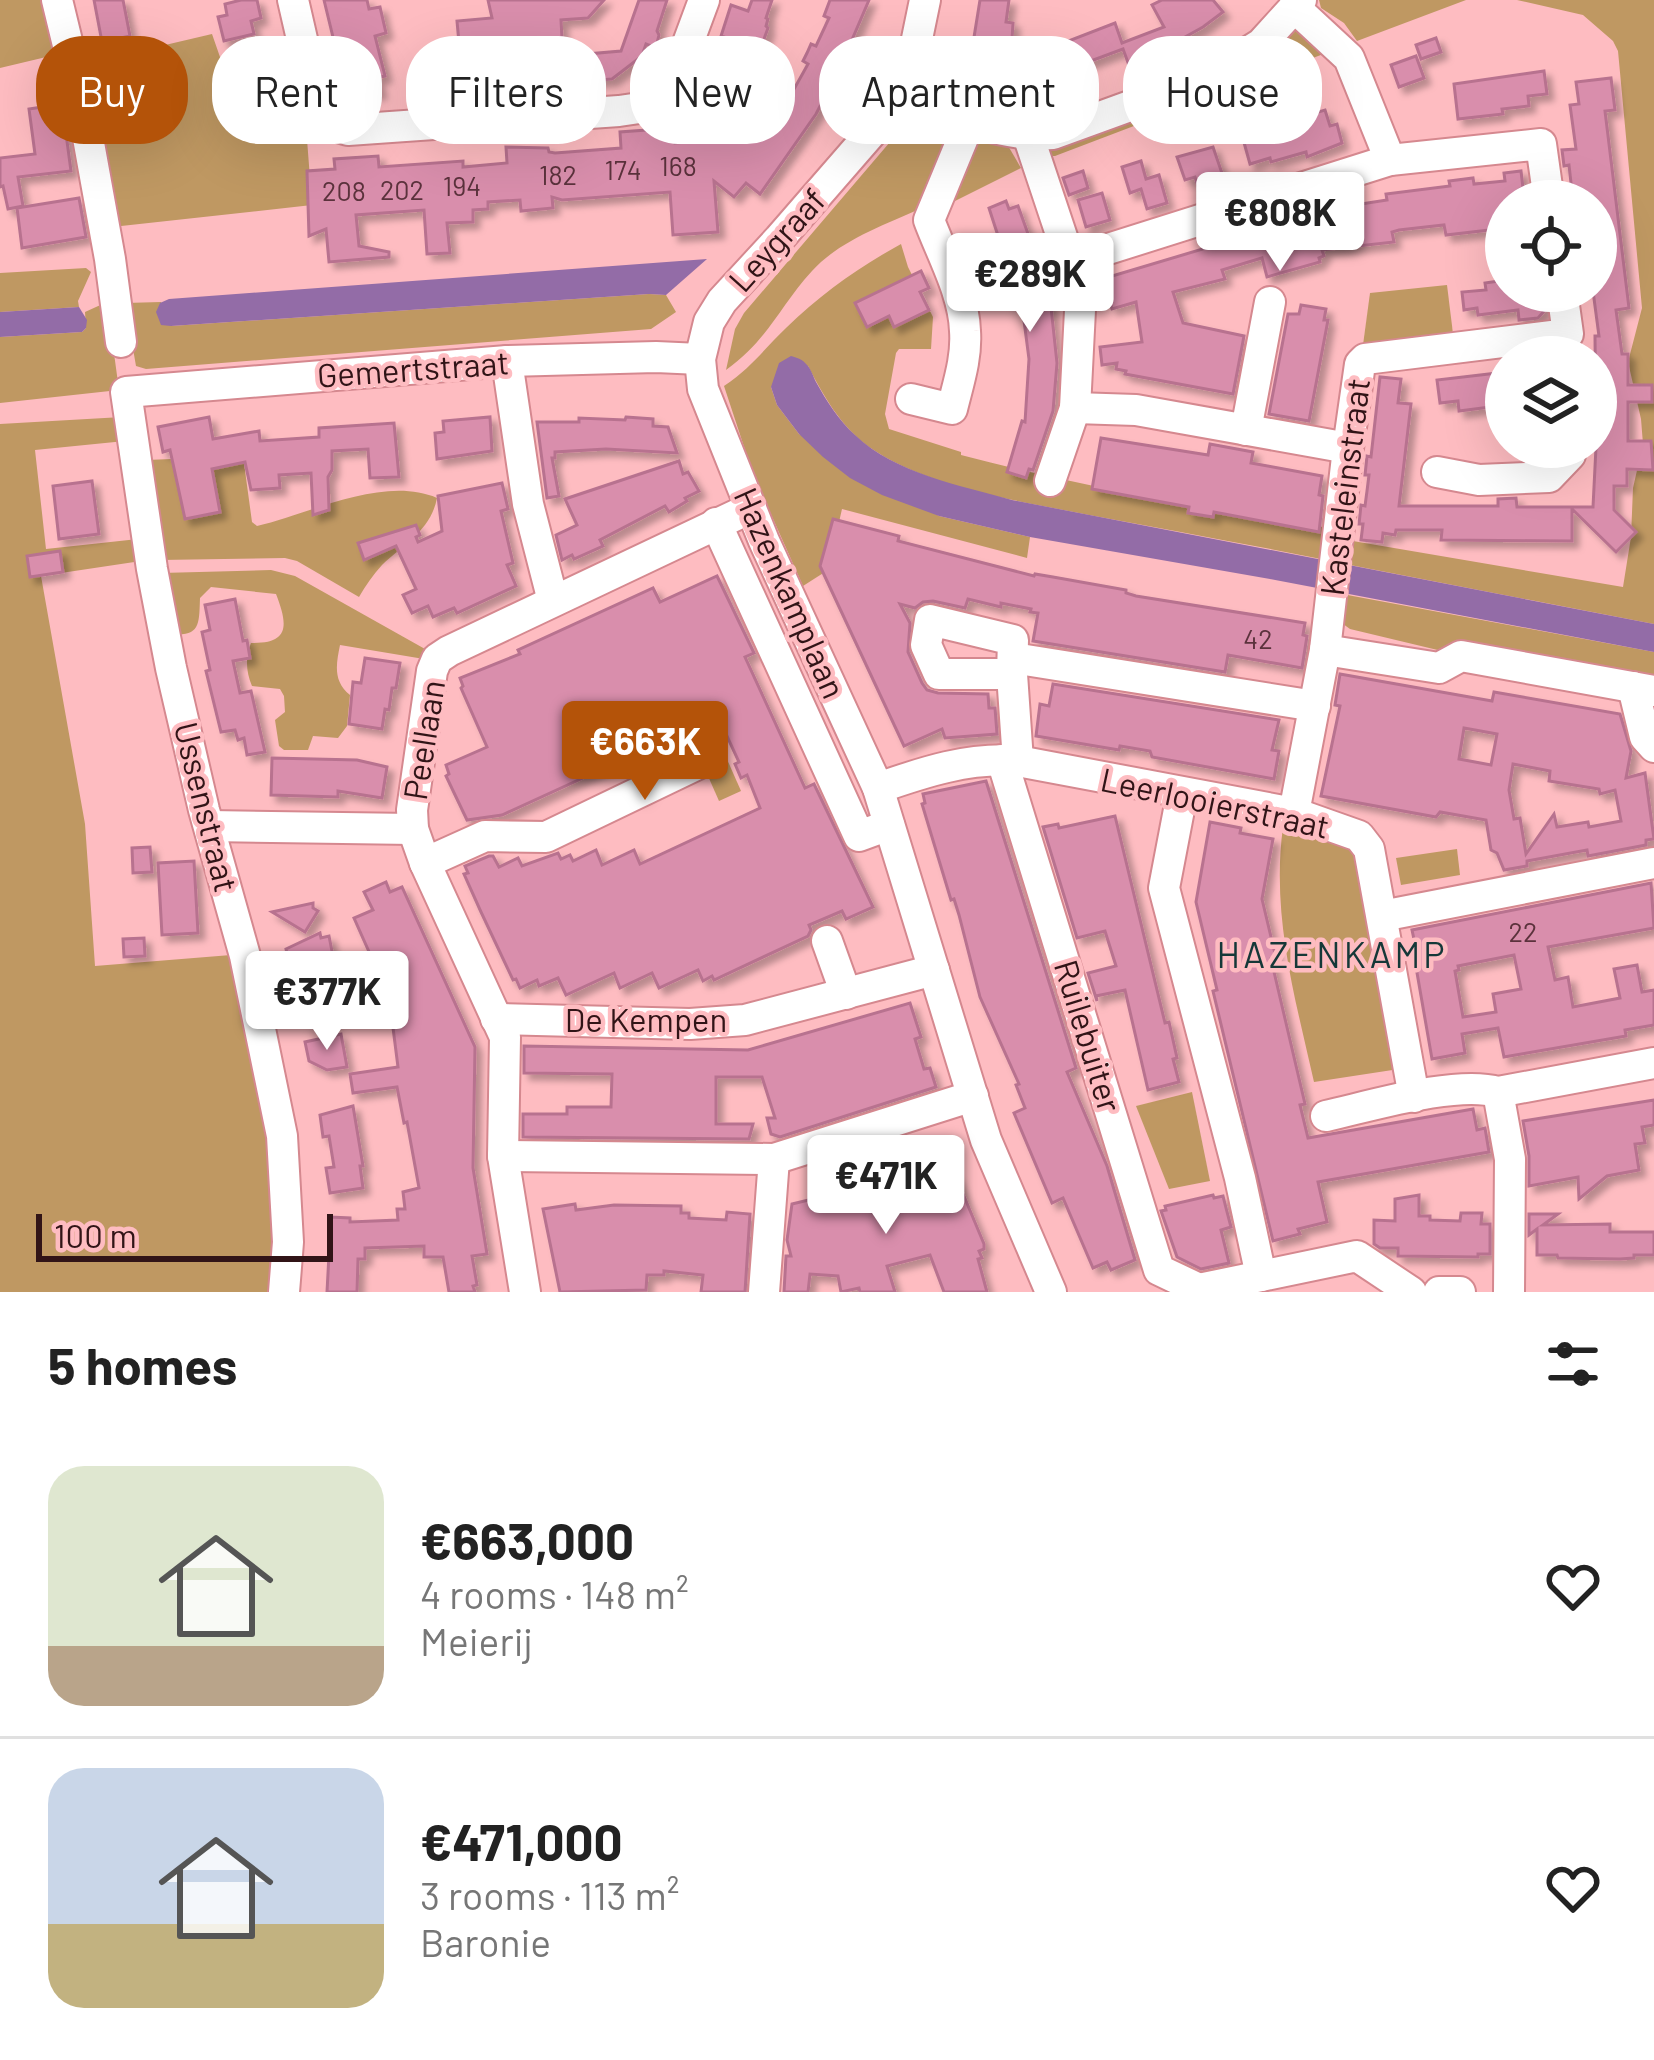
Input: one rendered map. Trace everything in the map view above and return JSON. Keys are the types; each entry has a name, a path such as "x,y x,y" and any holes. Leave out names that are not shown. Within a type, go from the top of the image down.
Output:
{"street":[{"path":"57,0 81,99 121,342"},
{"path":"293,0 320,113 348,130 660,105 668,97 704,0"},
{"name":"Leygraaf","path":"920,36 925,0"},
{"path":"1099,117 1208,78 1261,44 1297,4 1348,58 1390,160"},
{"name":"Leygraaf","path":"700,359 704,336 722,301 863,144"},
{"path":"911,399 952,409 962,367 964,316 929,220 960,144"},
{"path":"1041,144 1080,310 1076,408 1050,481"},
{"path":"1070,261 1390,160 1541,144 1546,180"},
{"path":"1246,430 1270,302"},
{"name":"Kasteleinstraat","path":"1294,813 1325,650 1360,364 1365,359 1485,351"},
{"name":"Gemertstraat","path":"126,392 507,361 700,359"},
{"name":"Hazenkamplaan","path":"700,359 704,389 751,508 878,788 986,1140 1051,1292"},
{"path":"507,361 528,504 554,601"},
{"name":"Ussenstraat","path":"126,392 171,668 245,956 283,1136 288,1242 284,1292"},
{"path":"1076,408 1136,410 1348,448"},
{"path":"1437,472 1479,479 1549,477 1557,468"},
{"name":"Peellaan","path":"525,1292 503,1156 505,1037 413,829 432,671 437,659 751,508"},
{"name":"Hazenkamplaan","path":"716,523 859,836 890,825"},
{"path":"1325,650 1439,668 1461,656 1643,689 1646,737 1654,747"},
{"path":"1010,761 1013,666 1315,706"},
{"name":"Leerlooierstraat","path":"878,788 945,765 1010,761 1294,813 1359,836 1369,849 1414,1097"},
{"name":"Ruilebuiter","path":"1010,761 1159,1270 1198,1290"},
{"path":"425,863 523,824 546,837 698,764"},
{"path":"1182,794 1164,888 1262,1276"},
{"path":"210,826 413,829"},
{"path":"1382,916 1654,863"},
{"path":"827,941 846,994"},
{"name":"De Kempen","path":"496,1019 745,1021 934,970"},
{"path":"1327,1116 1414,1097 1481,1087 1498,1092 1654,1063"},
{"path":"1498,1092 1510,1159 1509,1292"},
{"path":"503,1156 774,1159 973,1096"},
{"path":"764,1292 774,1159"},
{"path":"1198,1290 1358,1256 1412,1292"},
{"path":"1439,1292 1460,1292"}],"shaded area":[{"path":"0,0 50,0 59,36 36,36 36,59 0,68"},
{"path":"1319,0 1466,0 1357,41 1344,23 1321,8"},
{"path":"1517,0 1654,0 1654,624 1345,564 1347,540 1623,587 1633,488 1643,444 1628,362 1642,308 1618,51 1583,15"},
{"path":"1293,22 1314,36 1265,36"},
{"path":"213,36 212,144 307,144 312,205 112,227 96,144 188,144 188,40"},
{"path":"1123,108 1123,130 1099,139 1099,120"},
{"path":"888,144 951,144 926,206 866,233 824,260 753,347 726,370 735,329"},
{"path":"974,144 1007,144 1021,168 951,203"},
{"path":"1087,144 1055,156 1048,156 1046,147"},
{"path":"901,244 933,317 931,349 899,349 896,353 885,414 889,429 961,455 1053,477 1329,528 1326,560 1004,498 918,473 859,439 834,410 808,366 771,387 777,405 799,434 939,516 1030,537 1027,558 842,509 828,570 803,586 753,474 724,386 827,293"},
{"path":"707,259 666,295 171,326 161,325 156,312 169,299"},
{"path":"86,268 91,272 79,307 0,312 0,273"},
{"path":"1447,285 1454,342 1363,345 1370,293"},
{"path":"666,295 676,312 651,329 146,369 136,366 125,303 161,302 171,326"},
{"path":"107,302 119,390 0,403 0,337 82,332 85,312"},
{"path":"79,307 87,320 82,332 0,337 0,312"},
{"path":"791,356 808,366 833,410 855,435 890,460 929,476 1012,500 1654,624 1654,652 1030,537 939,516 850,478 799,434 777,405 771,387 779,363"},
{"path":"122,417 125,441 35,450 46,549 138,539 141,561 41,576 85,824 95,966 231,955 272,1150 271,1292 0,1292 0,424"},
{"path":"243,456 252,522 257,526 370,494 416,492 437,498 423,528 382,565 359,597 285,558 160,560 147,460"},
{"path":"271,570 295,576 425,649 424,659 340,645 338,678 350,695 347,726 338,738 313,736 308,750 279,746 275,720 285,712 284,696 280,689 252,686 248,675 251,643 273,640 283,630 276,594 211,587 200,598 193,631 171,634 161,573"},
{"path":"1342,594 1654,652 1654,709 1648,680 1446,652 1350,629 1339,621"},
{"path":"715,732 741,791 719,801 693,742"},
{"path":"1283,827 1300,836 1300,831 1310,829 1357,848 1399,1069 1314,1082 1283,924"},
{"path":"1457,849 1460,875 1401,885 1396,858"},
{"path":"1192,1092 1210,1181 1169,1189 1136,1106"}],"building":[{"path":"94,0 123,0 130,36 101,36"},
{"path":"257,0 261,18 251,21 254,34 223,36 218,17 227,15 225,4"},
{"path":"324,0 367,0 369,9 380,7 386,33 333,36"},
{"path":"488,0 604,0 588,18 561,20 562,36 458,36 457,21 492,18"},
{"path":"639,0 667,0 659,36 630,36 630,65 606,79 606,52 621,51"},
{"path":"752,0 772,0 765,36 721,36 731,5 748,11"},
{"path":"830,0 869,0 854,36 821,36 829,18 824,16"},
{"path":"980,0 1009,0 1006,22 1013,23 1012,36 974,36"},
{"path":"1162,0 1213,0 1223,12 1187,36 1140,36 1164,27 1152,5"},
{"path":"1115,23 1123,49 1099,58 1099,36 1081,36"},
{"path":"1436,38 1441,52 1421,59 1416,45"},
{"path":"819,40 819,108 795,144 795,87 808,64 803,61 811,44 816,46"},
{"path":"1416,56 1424,78 1399,87 1391,65"},
{"path":"1544,71 1547,94 1528,96 1529,106 1458,119 1454,84"},
{"path":"1611,78 1615,110 1605,111 1613,180 1571,180 1569,165 1564,166 1562,150 1576,149 1570,105 1579,104 1576,82"},
{"path":"36,108 36,144 67,144 71,171 18,177 23,206 8,209 0,187 0,158 35,154 29,109"},
{"path":"1322,111 1330,126 1337,124 1342,143 1307,157 1306,152 1250,164 1244,144 1322,144"},
{"path":"630,131 630,144 795,144 760,194 746,183 734,197 714,181 718,232 673,235 670,192 552,197 553,208 521,211 520,200 488,202 488,209 473,210 473,222 447,223 450,253 427,254 424,210 356,215 359,246 389,252 389,257 329,262 326,229 309,236 307,171 335,169 334,159 378,156 379,167 507,163 506,147 548,148 555,153 621,148 620,132"},
{"path":"1213,147 1225,182 1199,190 1195,177 1185,180 1177,157"},
{"path":"1141,161 1146,179 1159,175 1167,203 1147,209 1141,189 1130,193 1122,167"},
{"path":"1083,171 1088,188 1069,195 1063,178"},
{"path":"1521,171 1522,180 1505,180 1504,173"},
{"path":"1473,178 1474,184 1485,183 1485,231 1446,235 1444,225 1399,230 1392,232 1394,242 1322,250 1320,262 1267,277 1262,258 1222,270 1225,279 1173,292 1183,323 1244,336 1233,394 1125,374 1116,369 1117,363 1102,365 1100,347 1142,342 1136,302 1112,309 1102,279 1226,242 1228,246 1348,206 1387,200 1386,194 1450,186 1449,181"},
{"path":"1102,193 1110,220 1086,227 1078,200"},
{"path":"79,198 86,237 22,248 17,208"},
{"path":"1006,201 1009,209 1018,206 1036,256 1051,307 1057,363 1053,411 1026,478 1007,472 1025,422 1029,359 1023,313 989,208"},
{"path":"1617,210 1629,308 1617,310"},
{"path":"921,271 929,288 920,292 929,310 894,327 889,316 867,327 855,303"},
{"path":"1485,290 1485,312 1502,312 1478,315 1477,308 1464,310 1462,292"},
{"path":"1301,305 1326,309 1324,320 1328,320 1309,421 1269,414 1288,314 1299,314"},
{"path":"1518,312 1543,312 1538,318 1519,320"},
{"path":"1596,312 1616,312 1622,354 1628,354 1628,385 1652,385 1652,402 1628,402 1628,441 1651,441 1653,470 1627,469 1627,486 1614,486 1614,510 1636,532 1616,552 1572,509 1572,541 1441,540 1442,530 1396,530 1395,535 1383,533 1382,542 1361,540 1361,505 1365,506 1367,456 1371,457 1380,377 1401,379 1398,403 1411,404 1399,506 1498,506 1498,499 1516,498 1517,507 1593,507 1595,468 1617,468 1617,336 1599,336"},
{"path":"1485,374 1485,408 1459,411 1458,401 1440,403 1437,380"},
{"path":"209,417 213,439 259,431 260,441 319,437 319,428 394,423 399,477 370,478 368,449 332,451 329,510 313,515 311,473 279,475 280,488 251,490 245,462 212,469 220,512 185,519 170,450 163,452 158,427"},
{"path":"490,417 492,451 437,459 435,433 444,432 443,421"},
{"path":"653,419 653,426 668,427 677,453 555,452 559,496 547,498 537,422"},
{"path":"1101,438 1208,455 1210,444 1253,452 1251,463 1322,476 1319,532 1214,512 1213,517 1188,513 1189,507 1092,489"},
{"path":"679,461 683,474 688,472 699,491 669,512 665,506 600,540 603,546 562,560 556,535 577,525 565,499"},
{"path":"92,481 99,534 59,539 53,486"},
{"path":"502,483 508,509 501,511 513,563 507,565 516,586 457,613 454,608 433,617 428,606 412,613 403,595 416,589 396,546 364,560 358,543 416,525 418,542 442,531 438,496"},
{"path":"833,519 1034,576 1305,623 1302,668 1228,655 1225,672 1033,641 1038,613 1001,603 1001,607 968,599 965,608 933,601 915,608 900,604 910,623 908,652 927,690 988,694 989,708 995,708 997,734 945,738 942,729 904,746 820,566"},
{"path":"60,551 63,572 30,577 27,556"},
{"path":"717,576 754,653 745,657 805,788 814,784 873,907 846,919 842,911 809,925 808,936 714,980 712,976 703,981 698,970 659,988 652,973 620,988 614,973 566,995 558,978 520,988 481,912 465,866 489,856 499,867 518,858 522,866 558,853 561,859 570,855 573,861 596,850 602,865 634,850 640,864 760,808 747,775 741,778 735,764 739,762 714,708 644,740 648,748 502,815 467,820 446,776 446,765 487,747 460,678 520,654 518,650 653,588 660,602"},
{"path":"235,599 250,658 233,661 240,693 251,691 265,752 247,755 244,738 238,740 235,730 221,732 202,632 210,630 205,605"},
{"path":"365,658 400,663 382,729 349,724 353,682 361,683"},
{"path":"1340,674 1492,701 1494,692 1620,714 1631,751 1626,778 1645,773 1654,839 1646,840 1646,845 1588,856 1587,850 1504,870 1491,850 1486,820 1440,812 1436,817 1321,796 1340,706 1335,705","holes":["1464,728 1497,734 1491,765 1459,759","1513,764 1550,771 1549,781 1599,789 1600,794 1615,790 1621,821 1557,827 1554,814 1526,854 1509,790"]},
{"path":"1053,684 1279,720 1272,750 1279,751 1274,779 1152,757 1150,751 1036,736 1040,704 1049,706"},
{"path":"272,758 357,760 387,767 382,798 338,791 338,797 271,795"},
{"path":"986,781 1076,1068 1067,1072 1107,1166 1135,1260 1111,1270 1107,1262 1093,1268 1063,1198 1052,1203 1014,1113 1025,1108 1019,1084 980,997 922,804 923,794"},
{"path":"1115,816 1177,1058 1173,1059 1179,1082 1148,1090 1125,990 1096,996 1097,1001 1088,973 1116,966 1105,931 1077,938 1043,827"},
{"path":"1210,822 1273,839 1262,899 1308,1138 1473,1109 1477,1130 1485,1128 1489,1152 1318,1182 1327,1222 1273,1241 1196,902"},
{"path":"150,847 152,872 133,873 132,848"},
{"path":"194,861 198,933 162,935 158,863"},
{"path":"386,882 390,892 402,887 475,1047 473,1168 487,1254 472,1256 475,1292 449,1292 443,1257 424,1257 424,1246 365,1248 365,1259 358,1259 357,1292 327,1292 331,1217 350,1218 350,1222 398,1220 397,1209 405,1209 403,1192 419,1188 397,1087 353,1093 350,1074 398,1067 391,1012 378,983 382,981 354,918 373,910 364,892"},
{"path":"1651,883 1654,928 1548,947 1555,980 1568,977 1573,1007 1620,998 1614,969 1637,965 1642,992 1654,990 1654,1025 1625,1030 1626,1036 1504,1057 1498,1028 1462,1034 1465,1053 1432,1059 1412,930","holes":["1514,955 1521,989 1493,994 1496,1012 1463,1017 1455,971 1458,966"]},
{"path":"313,903 318,911 305,932 272,912"},
{"path":"320,933 321,938 329,936 340,992 298,1001 286,949"},
{"path":"144,938 145,956 124,957 123,939"},
{"path":"910,1003 921,1037 915,1039 924,1069 930,1068 936,1087 780,1137 771,1134 767,1118 775,1118 762,1077 716,1077 716,1124 753,1124 749,1139 523,1137 523,1114 611,1107 612,1074 524,1073 524,1046 748,1050"},
{"path":"341,1034 347,1067 327,1070 309,1061 305,1042"},
{"path":"1654,1100 1654,1125 1642,1127 1645,1143 1635,1144 1639,1170 1607,1176 1579,1199 1578,1177 1529,1186 1523,1121"},
{"path":"353,1106 363,1188 330,1193 326,1168 334,1167 320,1115"},
{"path":"944,1168 947,1175 956,1177 984,1244 978,1259 987,1292 944,1292 930,1255 887,1266 895,1292 860,1292 859,1288 841,1292 838,1276 810,1274 808,1292 784,1292 786,1256 791,1256 787,1240 792,1204 858,1188 860,1196 876,1193 922,1182 921,1178"},
{"path":"1419,1195 1419,1216 1430,1216 1430,1220 1460,1221 1461,1213 1482,1213 1481,1224 1490,1224 1490,1254 1398,1256 1398,1248 1374,1244 1374,1220 1395,1221 1395,1199"},
{"path":"1223,1196 1231,1227 1221,1230 1229,1263 1201,1269 1177,1257 1161,1211 1165,1206"},
{"path":"575,1204 576,1210 681,1206 681,1213 689,1213 689,1218 726,1220 727,1212 750,1214 745,1292 701,1292 703,1275 664,1271 664,1275 647,1275 646,1290 560,1292 543,1209"},
{"path":"1529,1214 1558,1214 1543,1225 1610,1224 1610,1232 1654,1232 1654,1255 1620,1259 1537,1255 1537,1229 1529,1235"}],"district":[{"name":"HAZENKAMP","path":"1332,955"}]}
